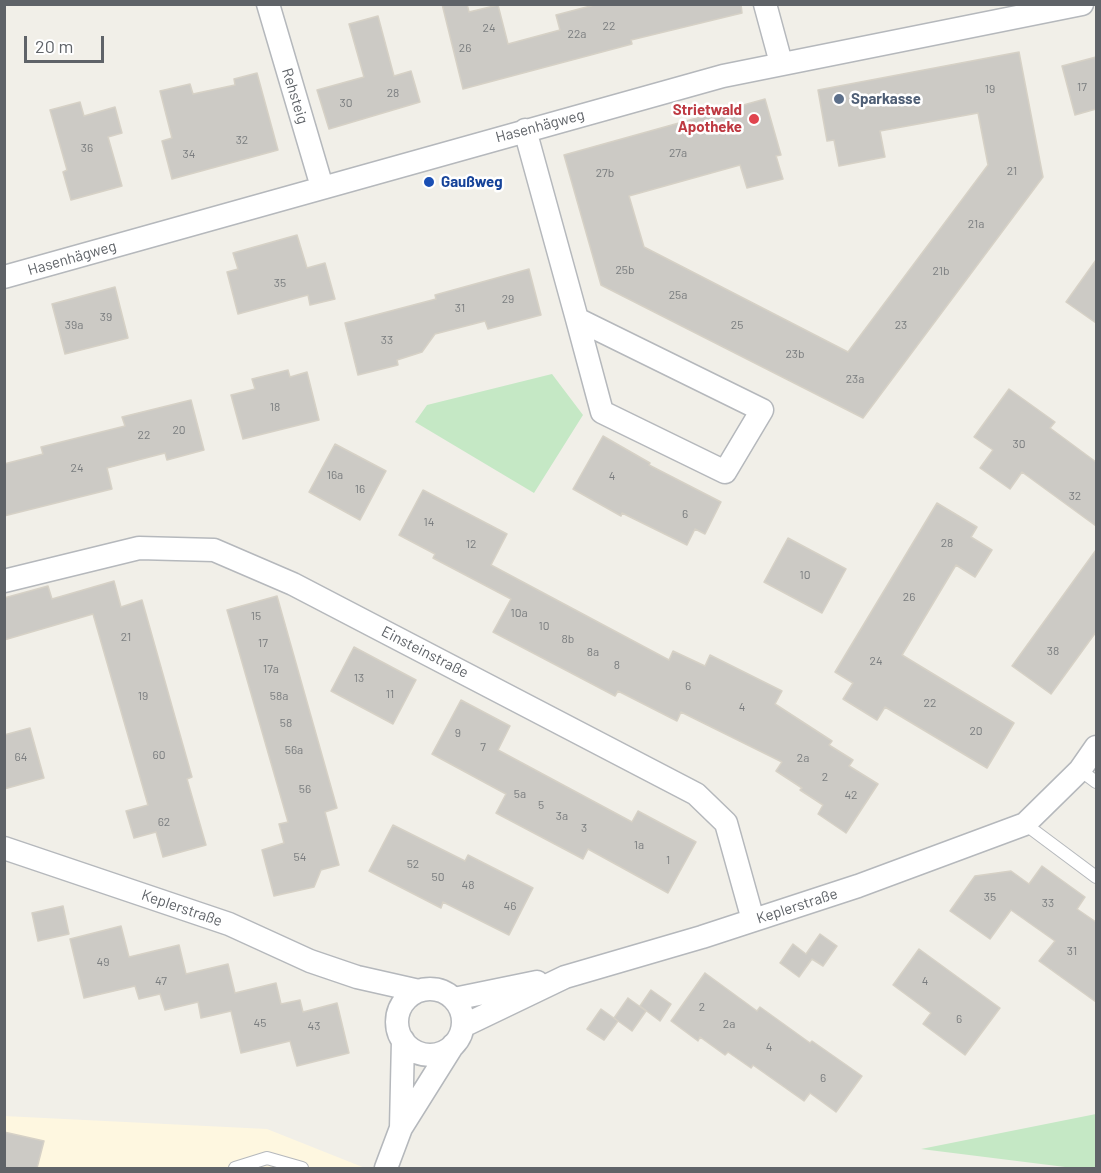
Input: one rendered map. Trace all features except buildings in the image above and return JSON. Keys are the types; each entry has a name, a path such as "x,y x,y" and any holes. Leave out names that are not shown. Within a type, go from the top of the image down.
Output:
{"street":[{"name":"Rehsteig","path":"268,4 322,187"},
{"path":"765,4 781,63"},
{"name":"Hasenhägweg","path":"4,277 723,76 1082,4"},
{"path":"525,130 576,319 603,412 725,472 762,410 576,319"},
{"name":"Einsteinstraße","path":"4,582 139,548 214,550 293,584 696,794 726,823 753,920"},
{"name":"Keplerstraße","path":"4,848 229,924 310,960 357,977 419,991 437,990 454,999 513,985 565,977 753,920 858,886 1025,824 1088,776 1096,747"},
{"name":"Keplerstraße","path":"357,977 398,1013"},
{"name":"Keplerstraße","path":"403,1040 417,1052 427,1055 446,1051 458,1036 565,977"},
{"path":"401,1128 403,1040 399,1031 398,1013 402,1004 419,991"},
{"path":"387,1168 401,1128 458,1036 463,1016 454,999"}],"lane":[{"path":"1025,824 1096,877"},
{"path":"235,1168 267,1158 302,1168"}],"shaded area":[{"path":"4,1116 267,1129 365,1168 5,1168"}],"green space":[{"path":"552,374 583,415 534,493 415,422 427,405"},
{"path":"1096,1114 1096,1168 1073,1168 921,1149"}],"place":[{"name":"Sparkasse","path":"839,99"},
{"name":"Strietwald Apotheke","path":"754,119"},
{"name":"Gaußweg","path":"429,182"}]}
